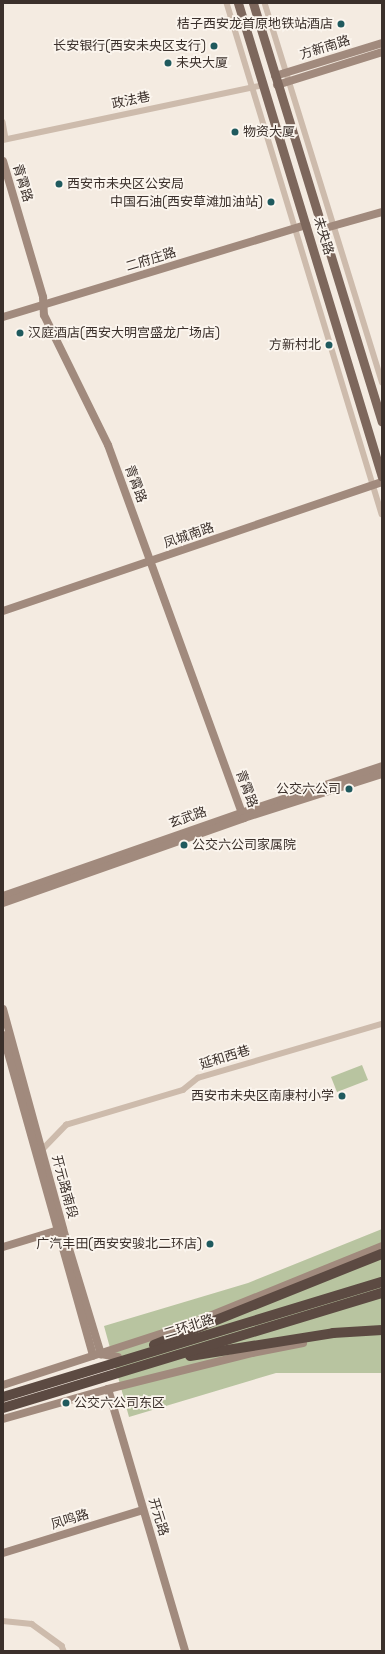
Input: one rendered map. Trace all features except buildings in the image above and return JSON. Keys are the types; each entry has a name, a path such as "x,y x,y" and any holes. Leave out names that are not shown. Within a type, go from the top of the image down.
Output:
{"highway":[{"path":"91,1371 118,1357 201,1327 240,1309 382,1254"},
{"name":"二环北路","path":"3,1408 151,1363 382,1282"},
{"name":"二环北路","path":"3,1397 91,1371 382,1293"},
{"path":"151,1363 333,1332 382,1330"}],"main road":[{"name":"未央路","path":"238,3 382,477"},
{"name":"未央路","path":"253,3 382,422"}],"street":[{"path":"227,3 382,514"},
{"path":"265,3 382,382"},
{"name":"方新南路","path":"276,80 286,73 382,43"},
{"name":"方新南路","path":"276,80 289,81 382,52"},
{"name":"政法巷","path":"5,139 263,85"},
{"path":"3,122 5,139"},
{"name":"青霄路","path":"3,161 43,296 44,315 108,445 243,815"},
{"path":"322,229 382,212"},
{"name":"二府庄路","path":"3,317 306,225"},
{"name":"凤城南路","path":"3,611 151,562 382,482"},
{"name":"玄武路","path":"3,903 382,766"},
{"name":"玄武路","path":"3,896 243,815 382,774"},
{"name":"开元路南段","path":"3,1009 42,1150 60,1230 101,1354"},
{"name":"延和西巷","path":"42,1150 66,1125 183,1090 198,1078 382,1024"},
{"name":"开元路南段","path":"3,1035 60,1230 93,1356"},
{"path":"3,1247 60,1230"},
{"path":"3,1384 185,1326 382,1246"},
{"path":"3,1419 108,1389 252,1353 316,1340 366,1334 382,1335"},
{"path":"101,1354 118,1357"},
{"name":"开元路","path":"108,1389 185,1651"},
{"name":"凤鸣路","path":"3,1553 143,1510"},
{"path":"3,1621 32,1624 62,1646 64,1651"}],"green space":[{"path":"362,1065 368,1080 337,1092 331,1077"},
{"path":"382,1229 382,1373 276,1373 129,1417 104,1326 248,1283"}],"place":[{"name":"桔子西安龙首原地铁站酒店","path":"341,24"},
{"name":"长安银行(西安未央区支行)","path":"214,46"},
{"name":"未央大厦","path":"168,63"},
{"name":"物资大厦","path":"235,132"},
{"name":"西安市未央区公安局","path":"59,184"},
{"name":"中国石油(西安草滩加油站)","path":"271,202"},
{"name":"汉庭酒店(西安大明宫盛龙广场店)","path":"20,333"},
{"name":"方新村北","path":"329,345"},
{"name":"公交六公司","path":"349,789"},
{"name":"公交六公司家属院","path":"184,845"},
{"name":"西安市未央区南康村小学","path":"342,1096"},
{"name":"广汽丰田(西安安骏北二环店)","path":"210,1244"},
{"name":"公交六公司东区","path":"66,1403"}]}
